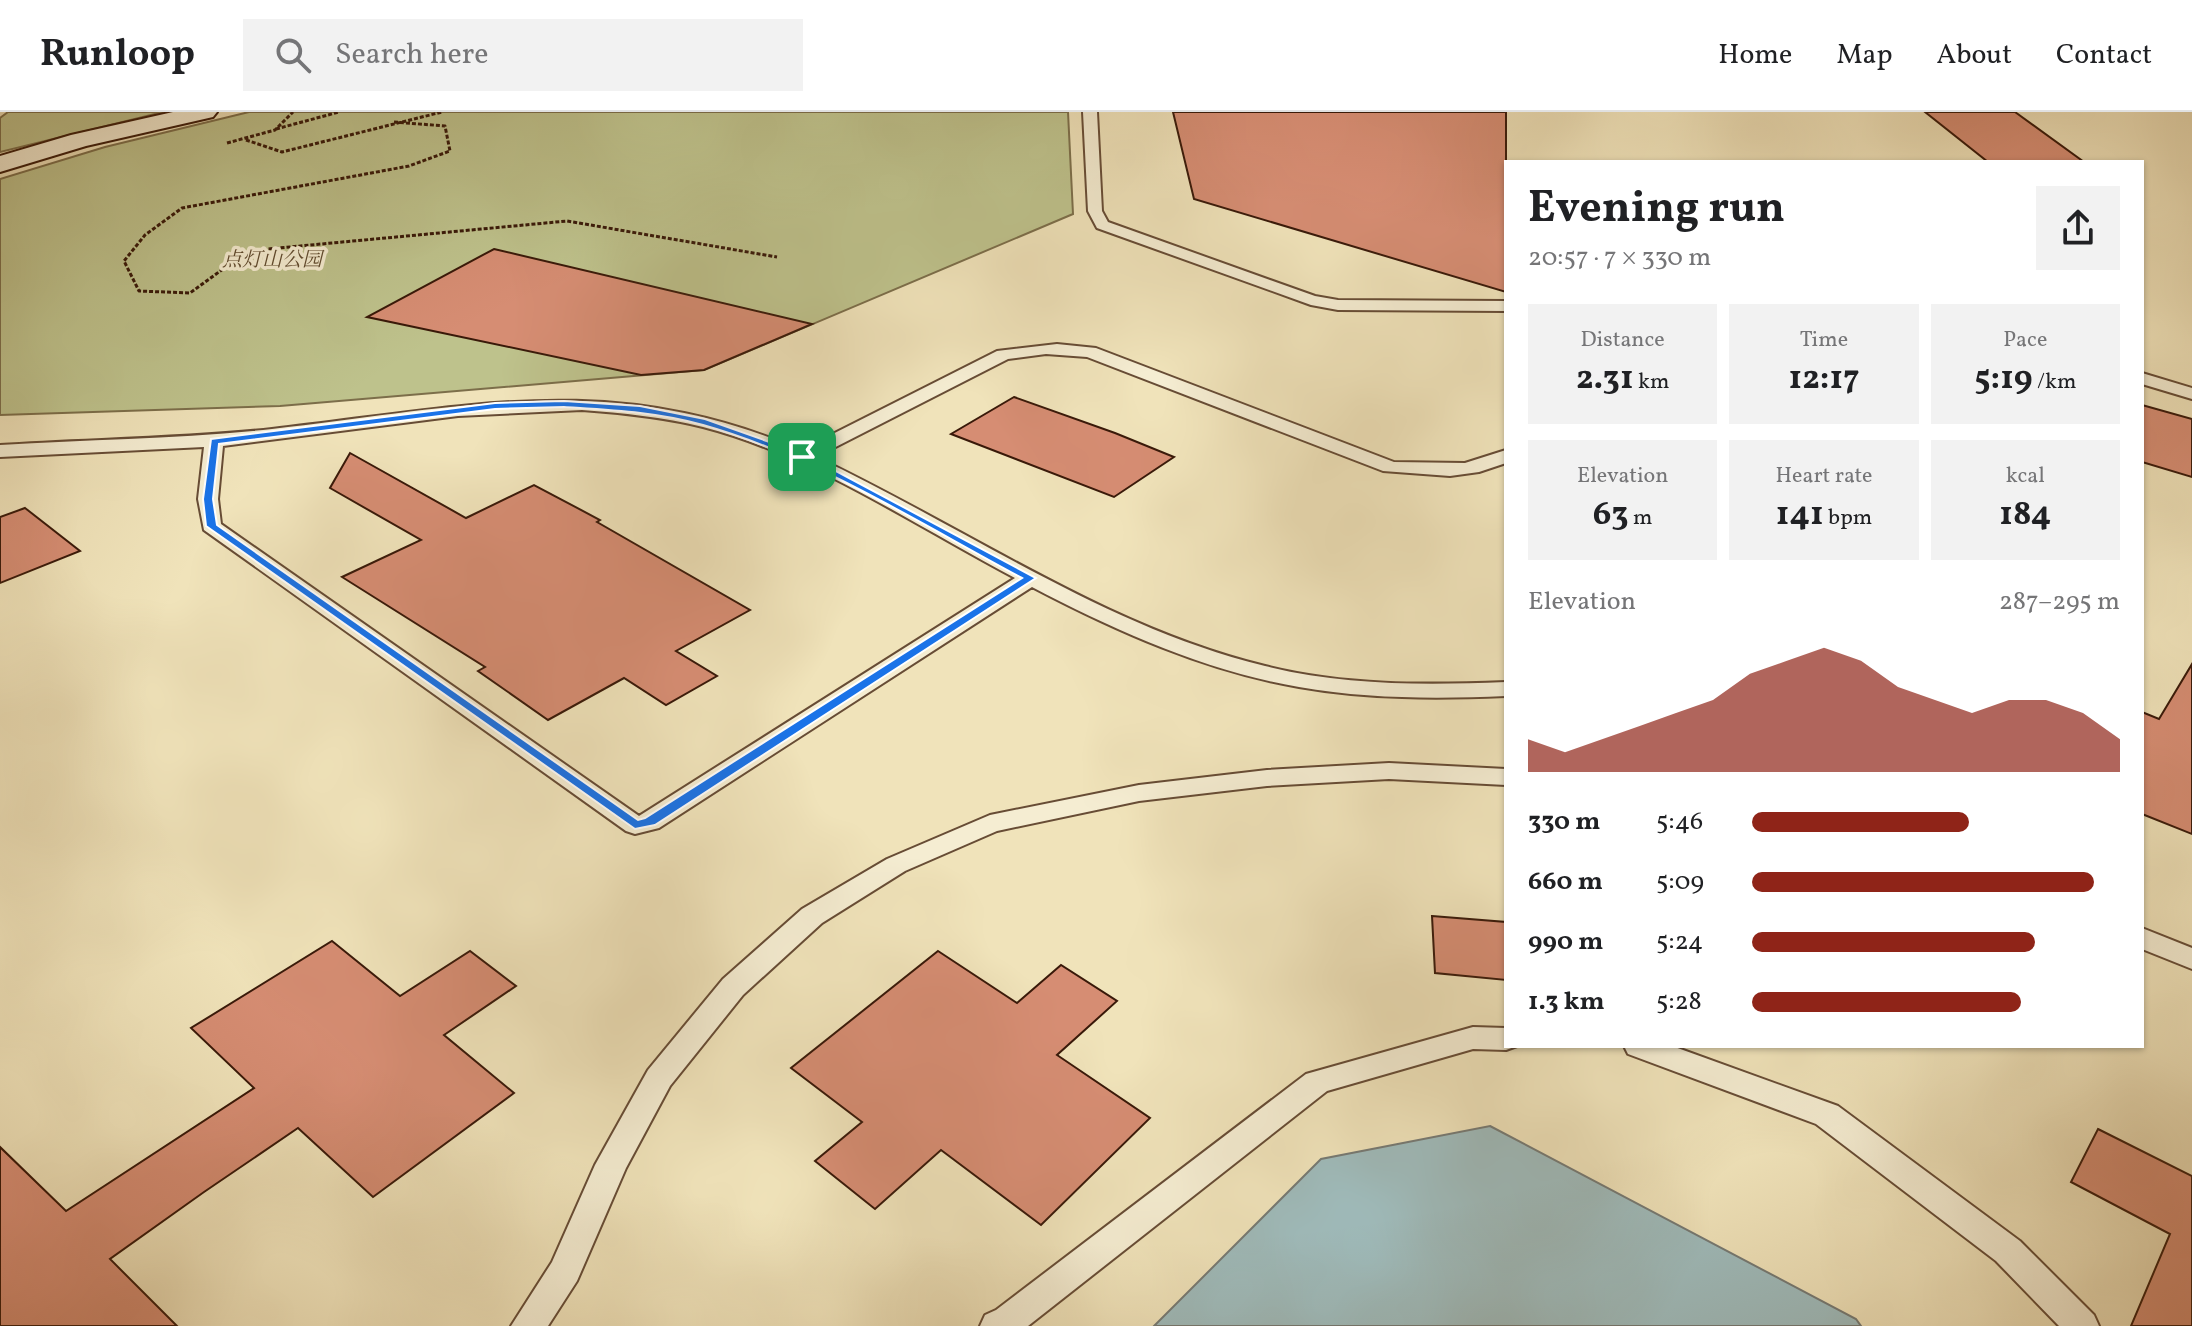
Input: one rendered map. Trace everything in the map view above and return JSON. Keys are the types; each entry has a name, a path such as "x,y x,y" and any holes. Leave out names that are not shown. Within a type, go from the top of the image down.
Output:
{"street":[{"path":"0,164 80,140 205,112"}],"lane":[{"path":"1090,112 1095,211 1102,225 1311,300 1338,305 1504,306"},
{"path":"802,457 1003,355 1034,348 1062,347 1090,352 1390,467 1413,470 1473,468 1504,457"},
{"path":"2144,379 2192,394"},
{"path":"0,451 214,441 403,415 495,406 564,404 640,409 705,422 802,457 1129,626 1235,665 1311,682 1376,689 1451,692 1504,689"},
{"path":"214,441 208,499 211,526 635,825 650,822 1031,578"},
{"path":"528,1326 565,1271 611,1165 659,1078 733,987 812,916 896,865 990,824 1139,793 1267,778 1389,771 1504,777"},
{"path":"2144,939 2192,959"},
{"path":"997,1326 1008,1321 1317,1082 1473,1038 1504,1039"},
{"path":"1644,1048 1827,1115 2008,1251 2082,1326"}],"path":[{"path":"275,130 339,112"},
{"path":"245,140 282,152 442,112"},
{"path":"394,122 445,126 450,151 394,170 182,208 145,235 124,261 139,291 190,293 234,261 268,249 567,221 777,257"}],"green space":[{"path":"8,112 163,112 0,152 0,118"},
{"name":"点灯山公园","path":"249,112 1068,112 1073,214 704,370 280,406 0,415 0,179 105,147"}],"water":[{"path":"1490,1126 1856,1319 1861,1326 1154,1326 1321,1159"}],"building":[{"path":"1173,112 1506,112 1504,291 1194,199"},
{"path":"1925,112 2015,112 2081,160 1985,160"},
{"path":"494,249 812,324 704,370 641,375 367,317"},
{"path":"1014,397 1174,457 1114,497 951,434"},
{"path":"2144,406 2192,419 2192,477 2144,463"},
{"path":"350,453 466,518 534,485 600,520 597,522 750,610 676,651 717,676 666,705 624,678 548,720 478,671 485,667 342,577 421,540 330,488"},
{"path":"25,508 80,551 0,583 0,517"},
{"path":"2192,664 2192,834 2144,815 2144,713 2159,719"},
{"path":"1432,916 1504,922 1504,980 1435,973"},
{"path":"332,941 400,996 470,951 516,986 444,1035 514,1093 373,1197 298,1128 204,1192 110,1259 177,1326 0,1326 0,1147 66,1211 254,1088 191,1028"},
{"path":"938,951 1017,1003 1061,965 1117,1001 1057,1055 1150,1118 1041,1225 941,1150 875,1209 815,1161 862,1122 791,1068"},
{"path":"2098,1129 2192,1176 2192,1326 2131,1326 2170,1234 2071,1182"}],"route":[{"path":"564,404 640,409 705,422 802,457 1031,578 650,822 635,825 211,526 208,499 214,441 403,415 495,406 564,404"}]}
